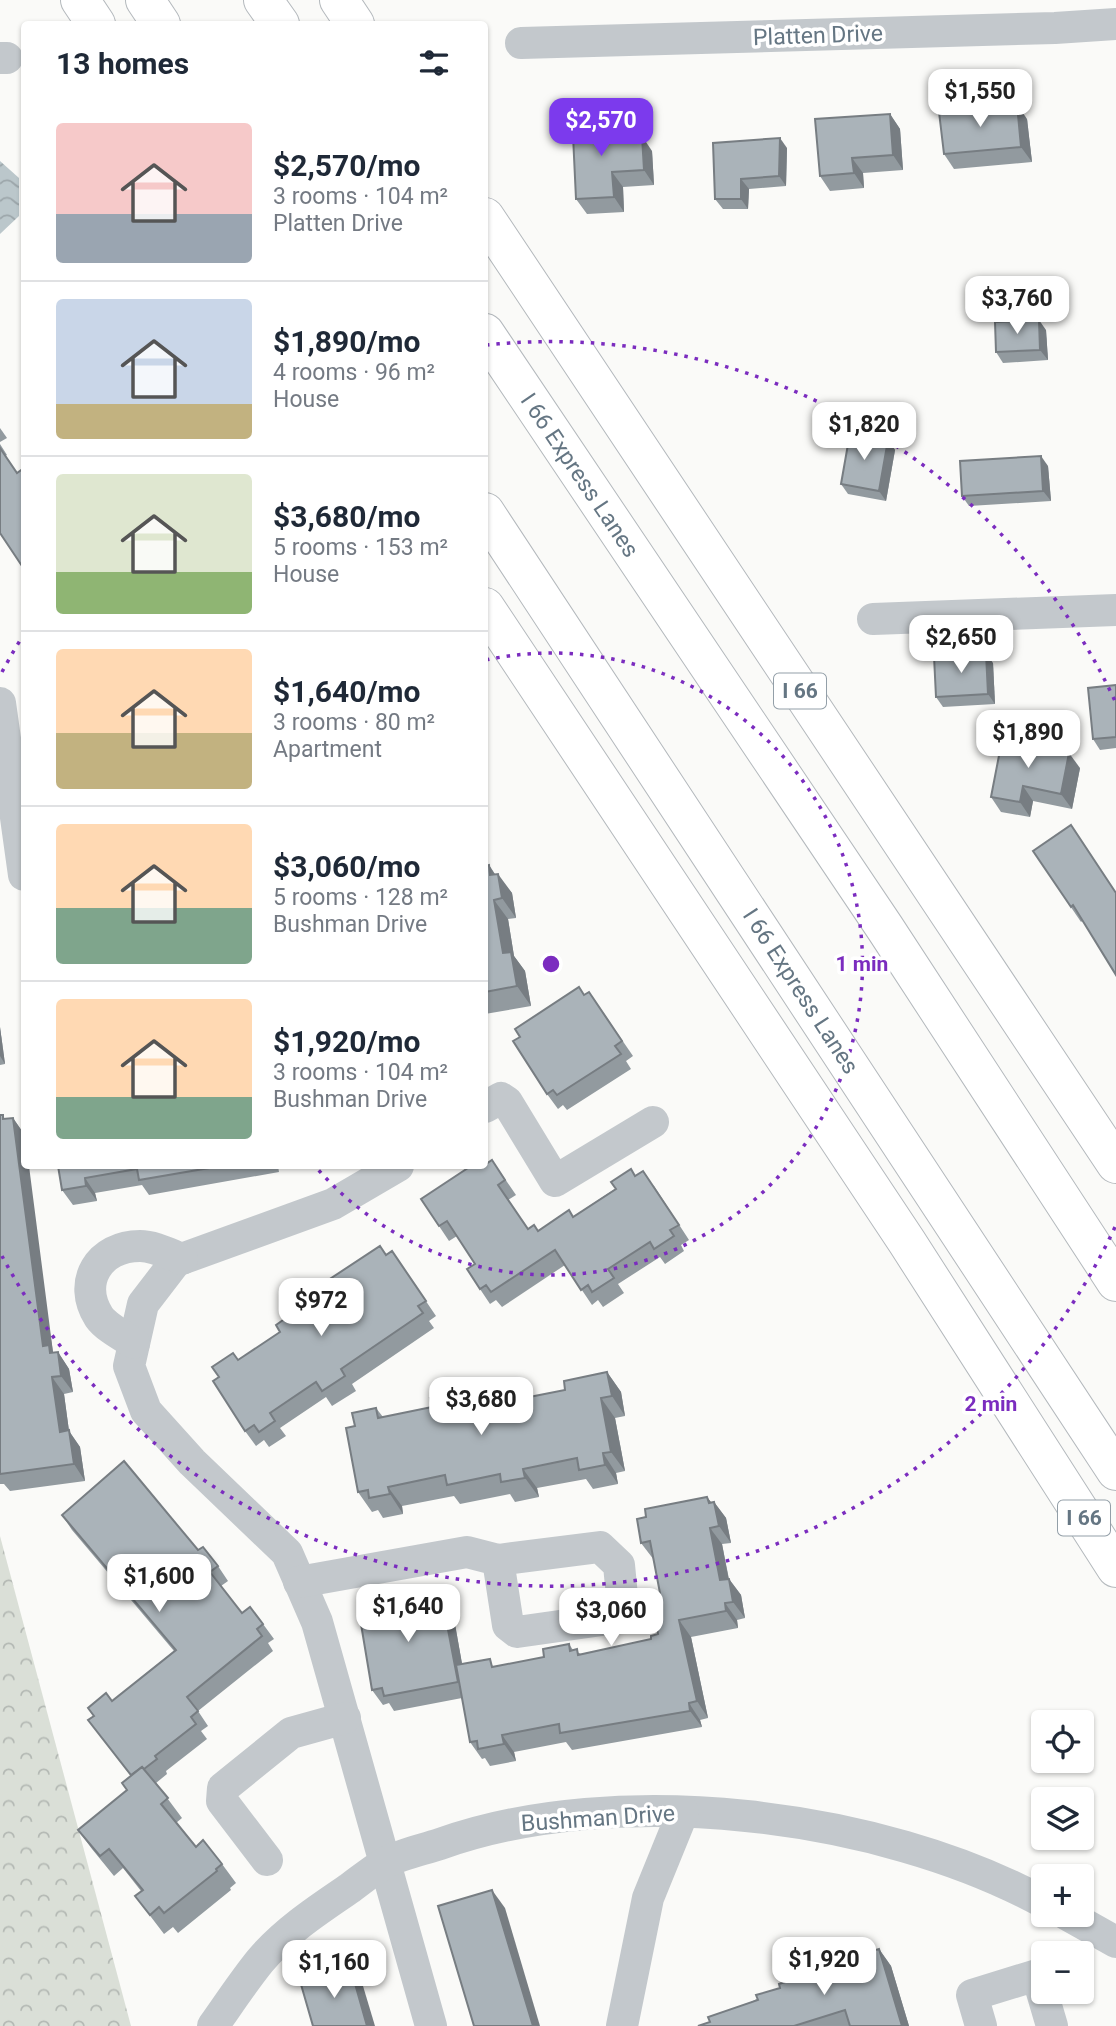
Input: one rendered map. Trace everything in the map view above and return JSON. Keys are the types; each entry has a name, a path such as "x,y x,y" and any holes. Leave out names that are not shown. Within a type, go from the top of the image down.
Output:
{"highway":[{"path":"80,0 94,21"},
{"path":"145,0 159,21"},
{"path":"263,0 278,21"},
{"path":"339,0 353,21"},
{"name":"I 66","path":"488,222 1116,1164"},
{"name":"I 66 Express Lanes","path":"488,337 885,928 1116,1282"},
{"name":"I 66 Express Lanes","path":"488,517 1116,1471"},
{"name":"I 66","path":"488,612 906,1242 1116,1568"}],"street":[{"path":"1112,0 1116,26"},
{"name":"Platten Drive","path":"521,43 1116,26"},
{"path":"873,619 1116,610"},
{"path":"0,704 21,854"},
{"path":"488,1105 501,1098 507,1102 555,1181 561,1180 653,1122"},
{"path":"393,1169 333,1204 176,1261 143,1304 129,1366 146,1411 192,1462 287,1553 317,1622 431,2026"},
{"path":"134,1343 101,1320 92,1302 90,1278 100,1260 118,1251 139,1246 182,1259"},
{"path":"299,1582 467,1552 498,1560"},
{"path":"267,1860 222,1801 223,1788 291,1733 345,1718"},
{"path":"622,2026 648,1898 683,1812"},
{"name":"Bushman Drive","path":"213,2026 261,1960 295,1929 386,1863 464,1835 566,1815 683,1812 776,1819 841,1830 909,1848 970,1870 1031,1897"},
{"path":"1089,1927 1116,1942"},
{"path":"981,2026 972,1995 1037,1975 1052,2026"}],"green space":[{"path":"0,1536 131,2026 0,2026"}],"water":[{"path":"0,161 19,178 19,216 0,234"}],"building":[{"path":"1017,104 1021,147 944,154 939,112"},
{"path":"595,113 596,138 642,136 644,170 612,172 614,197 576,199 572,114"},
{"path":"890,114 893,155 852,158 854,173 820,176 815,119"},
{"path":"780,138 779,176 741,179 741,199 715,199 713,143"},
{"path":"1039,320 1040,350 996,352 995,322"},
{"path":"850,433 888,440 879,491 841,484"},
{"path":"0,448 17,473 21,470 21,564 0,533"},
{"path":"1041,456 1043,491 962,496 960,461"},
{"path":"986,653 988,694 936,697 934,656"},
{"path":"1116,685 1116,737 1093,739 1088,688"},
{"path":"1002,740 1069,753 1061,794 1023,786 1020,802 991,797"},
{"path":"1071,825 1116,893 1116,975 1073,905 1071,907 1033,851"},
{"path":"488,865 490,875 498,874 502,898 494,900 503,953 511,952 517,986 488,991"},
{"path":"579,987 584,995 589,992 622,1041 615,1046 621,1054 557,1095 553,1090 547,1094 513,1041 520,1037 515,1029"},
{"path":"0,1115 3,1115 3,1119 13,1118 43,1346 49,1345 50,1353 58,1352 61,1376 52,1377 60,1432 69,1430 74,1464 0,1474"},
{"path":"492,1160 505,1180 498,1185 528,1229 534,1225 538,1231 569,1210 573,1217 616,1189 611,1182 631,1169 635,1176 643,1171 679,1225 670,1230 674,1236 654,1249 650,1242 608,1269 614,1278 592,1292 588,1285 581,1290 555,1250 491,1292 486,1285 480,1289 467,1269 475,1264 447,1221 439,1226 421,1199 466,1169 488,1169 488,1163"},
{"path":"58,1169 137,1169 85,1178 86,1186 62,1190"},
{"path":"137,1169 203,1169 139,1180"},
{"path":"380,1246 386,1255 392,1251 426,1301 418,1306 423,1313 341,1369 345,1376 322,1391 316,1382 270,1413 275,1421 259,1432 254,1425 245,1431 213,1381 219,1377 212,1367 233,1353 238,1360 280,1332 276,1325 317,1296 313,1290"},
{"path":"607,1372 612,1396 601,1398 611,1452 603,1453 605,1465 579,1470 577,1458 523,1469 525,1478 501,1482 500,1474 447,1485 445,1475 388,1487 390,1494 369,1498 368,1490 358,1492 346,1428 355,1426 352,1413 376,1408 378,1418 432,1407 430,1398 454,1393 455,1399 512,1388 514,1400 565,1390 564,1381"},
{"path":"124,1461 198,1550 203,1547 218,1566 210,1572 242,1613 250,1607 263,1624 257,1629 262,1636 187,1697 198,1711 191,1717 196,1724 155,1756 157,1759 131,1775 88,1720 94,1716 88,1708 106,1693 112,1701 176,1650 62,1515"},
{"path":"707,1497 709,1503 714,1502 719,1526 710,1528 720,1580 729,1579 733,1602 725,1603 726,1611 679,1620 697,1701 689,1703 690,1711 560,1733 559,1724 502,1735 504,1744 478,1749 477,1741 470,1742 456,1665 490,1659 492,1667 544,1657 543,1649 569,1644 570,1651 577,1649 578,1655 651,1639 651,1636 658,1634 651,1595 660,1593 650,1541 641,1543 637,1519 646,1517 645,1509"},
{"path":"435,1590 437,1599 442,1598 458,1682 384,1696 382,1688 372,1690 359,1612 367,1611 366,1603"},
{"path":"142,1767 168,1798 161,1804 196,1847 203,1840 222,1864 217,1871 164,1913 159,1907 150,1915 135,1896 143,1890 109,1849 100,1856 78,1830 127,1790 122,1783"},
{"path":"492,1890 533,2026 474,2026 438,1906"},
{"path":"879,1949 902,2026 850,2026 845,2010 794,2026 698,2026 710,2022 708,2017 758,2000 756,1995 780,1988 779,1984 804,1976 803,1971 852,1953 853,1957"},
{"path":"350,1966 367,2026 313,2026 300,1981"}]}
